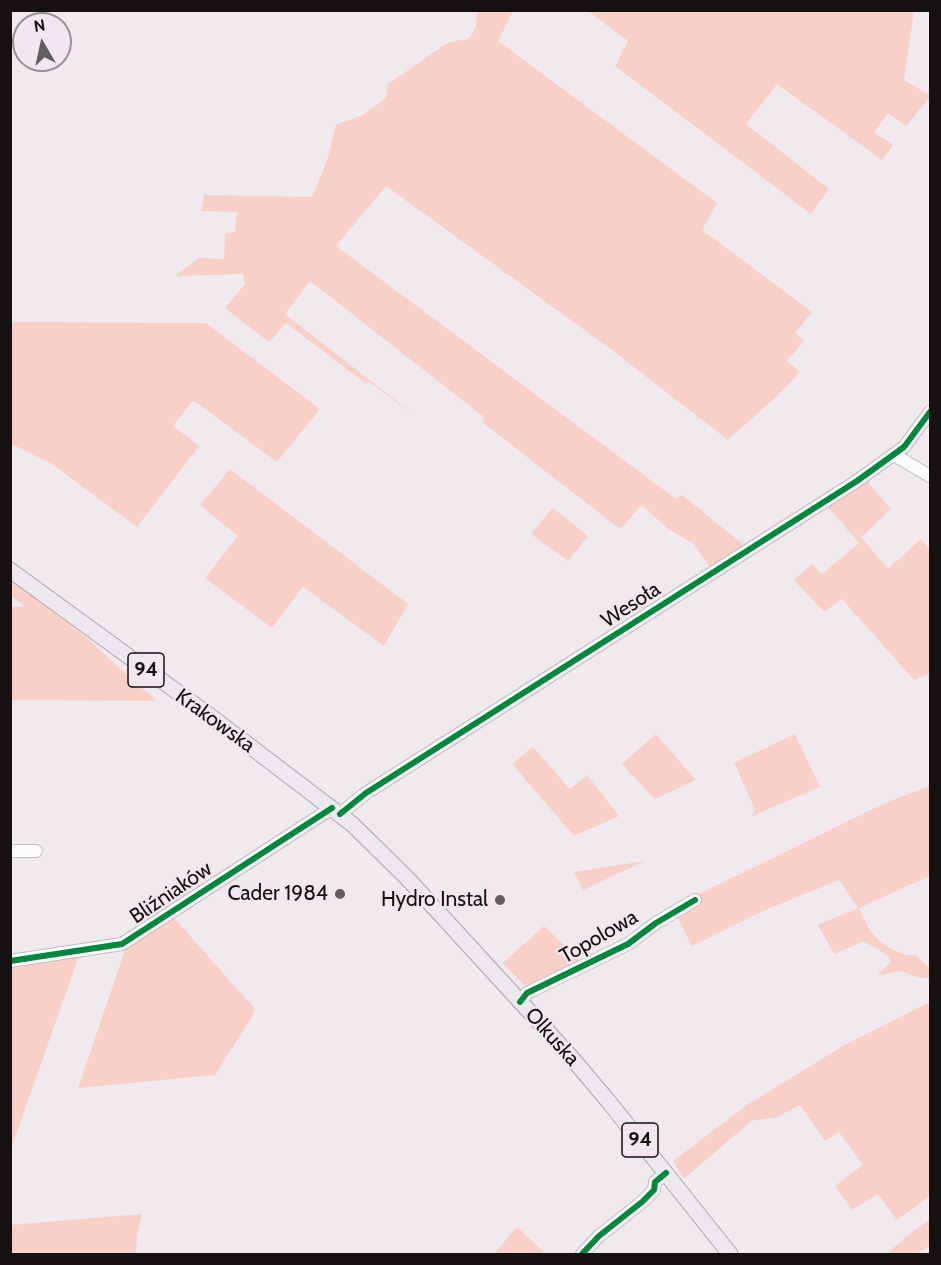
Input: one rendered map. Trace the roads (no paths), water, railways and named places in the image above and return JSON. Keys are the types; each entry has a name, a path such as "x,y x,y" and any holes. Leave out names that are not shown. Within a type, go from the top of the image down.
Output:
{"main road":[{"name":"Krakowska","path":"10,570 336,811"},
{"name":"Olkuska","path":"336,811 406,878 609,1102 730,1254"}],"street":[{"name":"Wesoła","path":"336,811 894,455 912,438 930,412"},
{"path":"894,455 930,476"},
{"name":"Bliźniaków","path":"10,961 122,944 336,811"},
{"path":"10,851 36,851"},
{"name":"Topolowa","path":"520,1002 527,993 628,944 656,923 695,900"},
{"path":"582,1254 599,1236 642,1202 654,1190 654,1182 666,1173"}],"place":[{"name":"Cader 1984","path":"340,894"},
{"name":"Hydro Instal","path":"500,900"}]}
